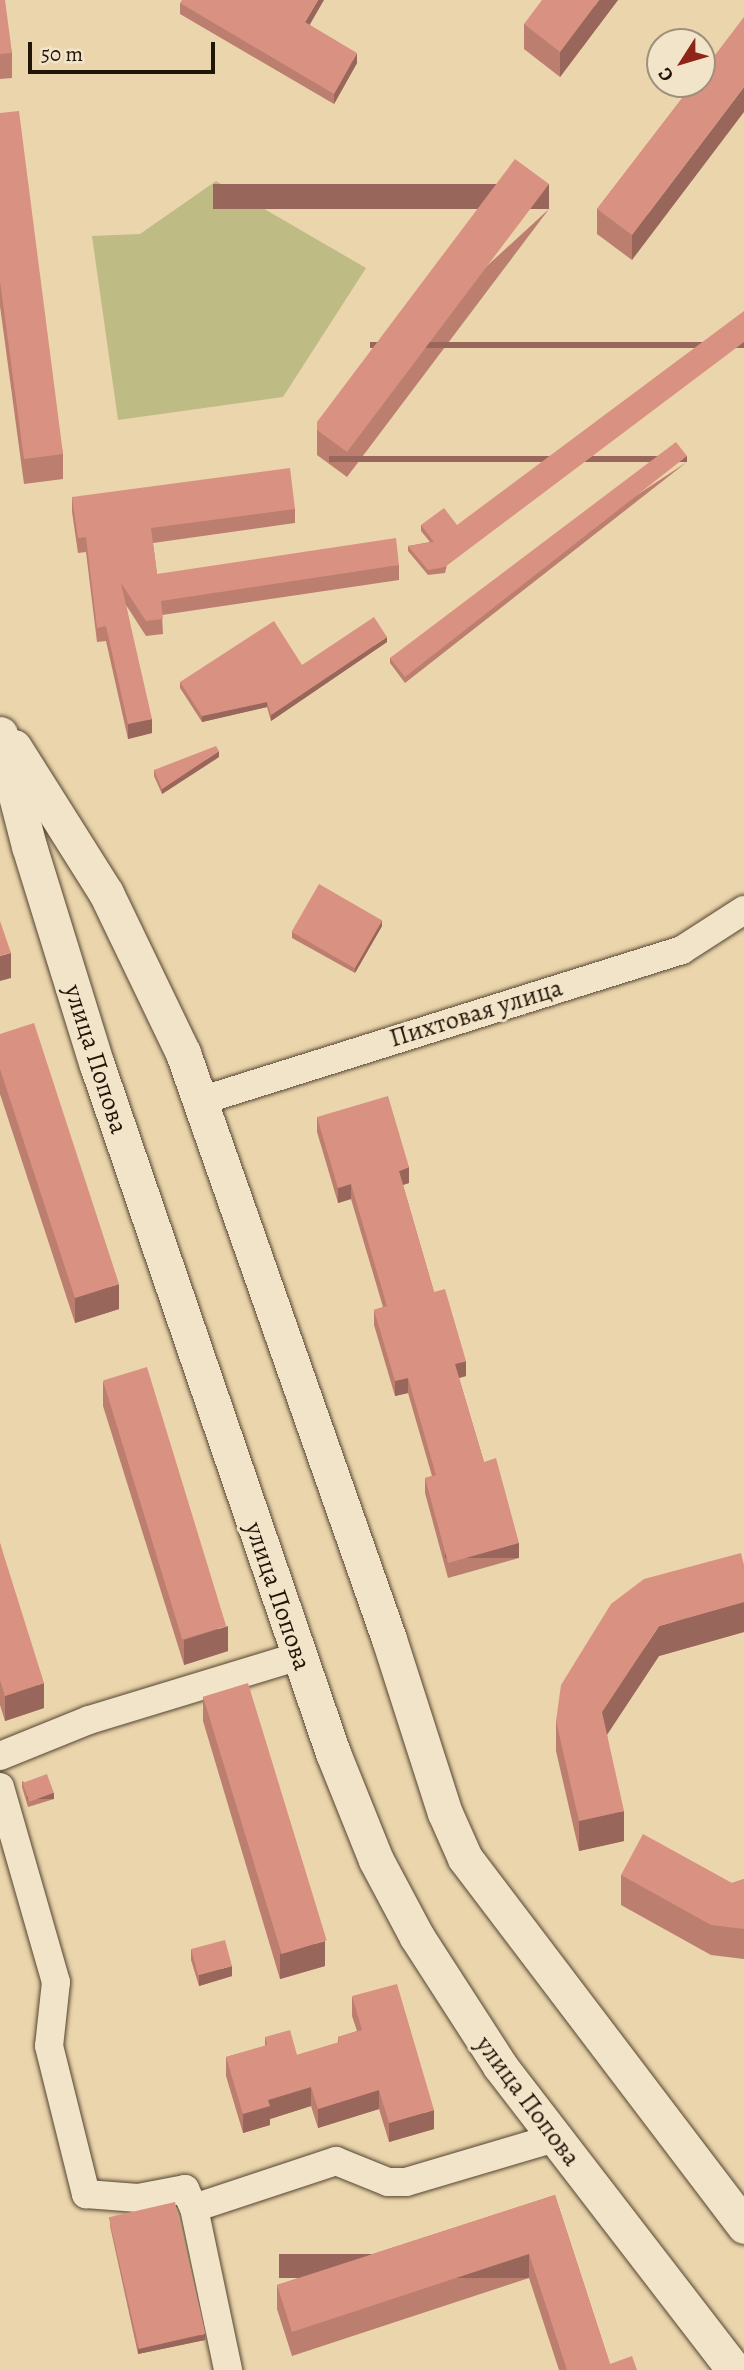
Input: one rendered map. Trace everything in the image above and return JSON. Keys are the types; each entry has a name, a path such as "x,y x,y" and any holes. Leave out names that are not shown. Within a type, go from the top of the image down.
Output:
{"street":[{"path":"0,725 106,893 183,1053 389,1639 444,1813 465,1857 744,2226"},
{"name":"улица Попова","path":"0,734 72,987 299,1656 367,1838 417,1937 500,2066 734,2370"},
{"name":"Пихтовая улица","path":"200,1101 682,950 744,910"},
{"path":"0,1756 89,1720 299,1656"},
{"path":"0,1787 56,1982 49,2046 86,2194 138,2198 185,2189 194,2208 228,2370"},
{"path":"194,2208 336,2161 388,2182 406,2182 555,2138"}],"shaded area":[{"path":"216,181 366,268 283,397 118,420 92,236 140,234"}],"building":[{"path":"0,0 5,0 12,53 0,54"},
{"path":"182,0 318,0 305,22 357,53 334,94 180,3"},
{"path":"542,0 599,0 560,52 524,24"},
{"path":"744,17 744,87 632,235 597,209 682,98 716,98 716,54"},
{"path":"19,111 63,454 24,459 0,281 0,113"},
{"path":"515,159 549,184 347,452 317,430 317,422"},
{"path":"744,311 744,342 445,567 428,570 408,546 434,542 421,525 444,508 457,525"},
{"path":"676,442 687,456 405,677 390,658"},
{"path":"290,468 295,509 151,528 157,574 396,538 399,565 161,601 163,619 146,621 121,583 152,719 128,724 106,626 97,628 86,537 78,538 72,497"},
{"path":"374,617 387,637 271,715 267,702 202,716 180,682 274,621 302,665"},
{"path":"216,746 219,751 162,789 154,770"},
{"path":"319,884 382,920 355,968 292,932"},
{"path":"0,921 11,953 0,956"},
{"path":"34,1023 119,1284 75,1298 0,1069 0,1034"},
{"path":"388,1096 409,1167 399,1171 434,1292 445,1289 466,1361 455,1364 484,1462 496,1458 519,1543 448,1563 425,1478 436,1475 408,1378 395,1381 374,1310 387,1306 351,1184 338,1188 317,1117"},
{"path":"147,1367 226,1626 182,1640 103,1380"},
{"path":"0,1543 44,1683 5,1696 0,1680"},
{"path":"741,1553 744,1565 744,1602 659,1626 602,1712 624,1811 579,1821 556,1721 561,1685 611,1604 644,1579"},
{"path":"248,1683 327,1940 282,1954 203,1697"},
{"path":"47,1774 54,1793 29,1802 23,1783"},
{"path":"643,1834 732,1883 744,1879 744,1929 711,1925 621,1875"},
{"path":"225,1940 232,1966 198,1975 191,1949"},
{"path":"397,1984 434,2110 389,2123 379,2090 318,2109 311,2087 268,2100 270,2106 243,2114 226,2057 267,2045 265,2037 290,2030 297,2055 339,2042 338,2037 362,2030 352,1996"},
{"path":"555,2195 610,2364 632,2356 637,2370 567,2370 529,2254 292,2332 277,2285"},
{"path":"175,2202 205,2334 139,2349 109,2217"}]}
